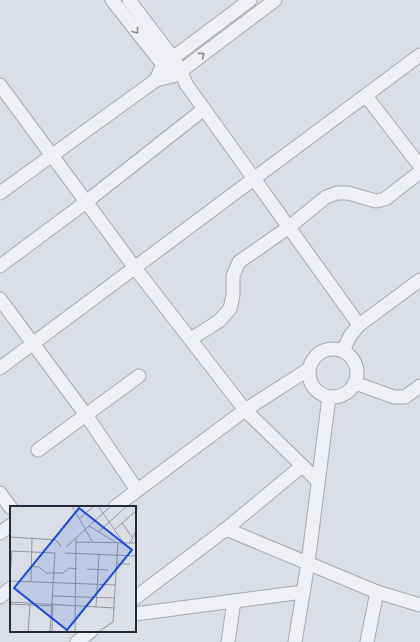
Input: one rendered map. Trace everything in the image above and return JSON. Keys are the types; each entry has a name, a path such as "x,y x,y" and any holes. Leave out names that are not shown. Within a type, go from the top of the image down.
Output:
{"street":[{"path":"112,0 168,62"},
{"path":"129,0 168,62 186,84 360,325"},
{"path":"0,193 156,80 168,62 250,0"},
{"path":"156,80 177,74 275,0"},
{"path":"0,368 420,55"},
{"path":"0,85 134,268 245,410 318,481"},
{"path":"366,96 420,166"},
{"path":"0,266 86,202 204,109"},
{"path":"191,339 219,321 230,309 233,295 233,276 239,262 326,197 337,193 348,193 376,201 385,199 420,172"},
{"path":"343,351 350,336 360,325 420,280"},
{"path":"0,299 86,416 137,490"},
{"path":"330,349 343,351 352,359 355,365 355,383 341,395 329,397 318,392 310,382 309,370 311,363 319,354 330,349"},
{"path":"116,506 245,410 309,370"},
{"path":"38,450 139,376"},
{"path":"355,383 394,397 405,396 420,386"},
{"path":"295,642 308,563 329,397"},
{"path":"136,597 226,529 302,466"},
{"path":"0,493 10,507"},
{"path":"0,533 10,526"},
{"path":"226,529 377,592 420,605"},
{"path":"0,597 10,589"},
{"path":"136,614 303,592"},
{"path":"367,642 377,592"},
{"path":"228,642 234,601"},
{"path":"77,642 90,632"}]}
